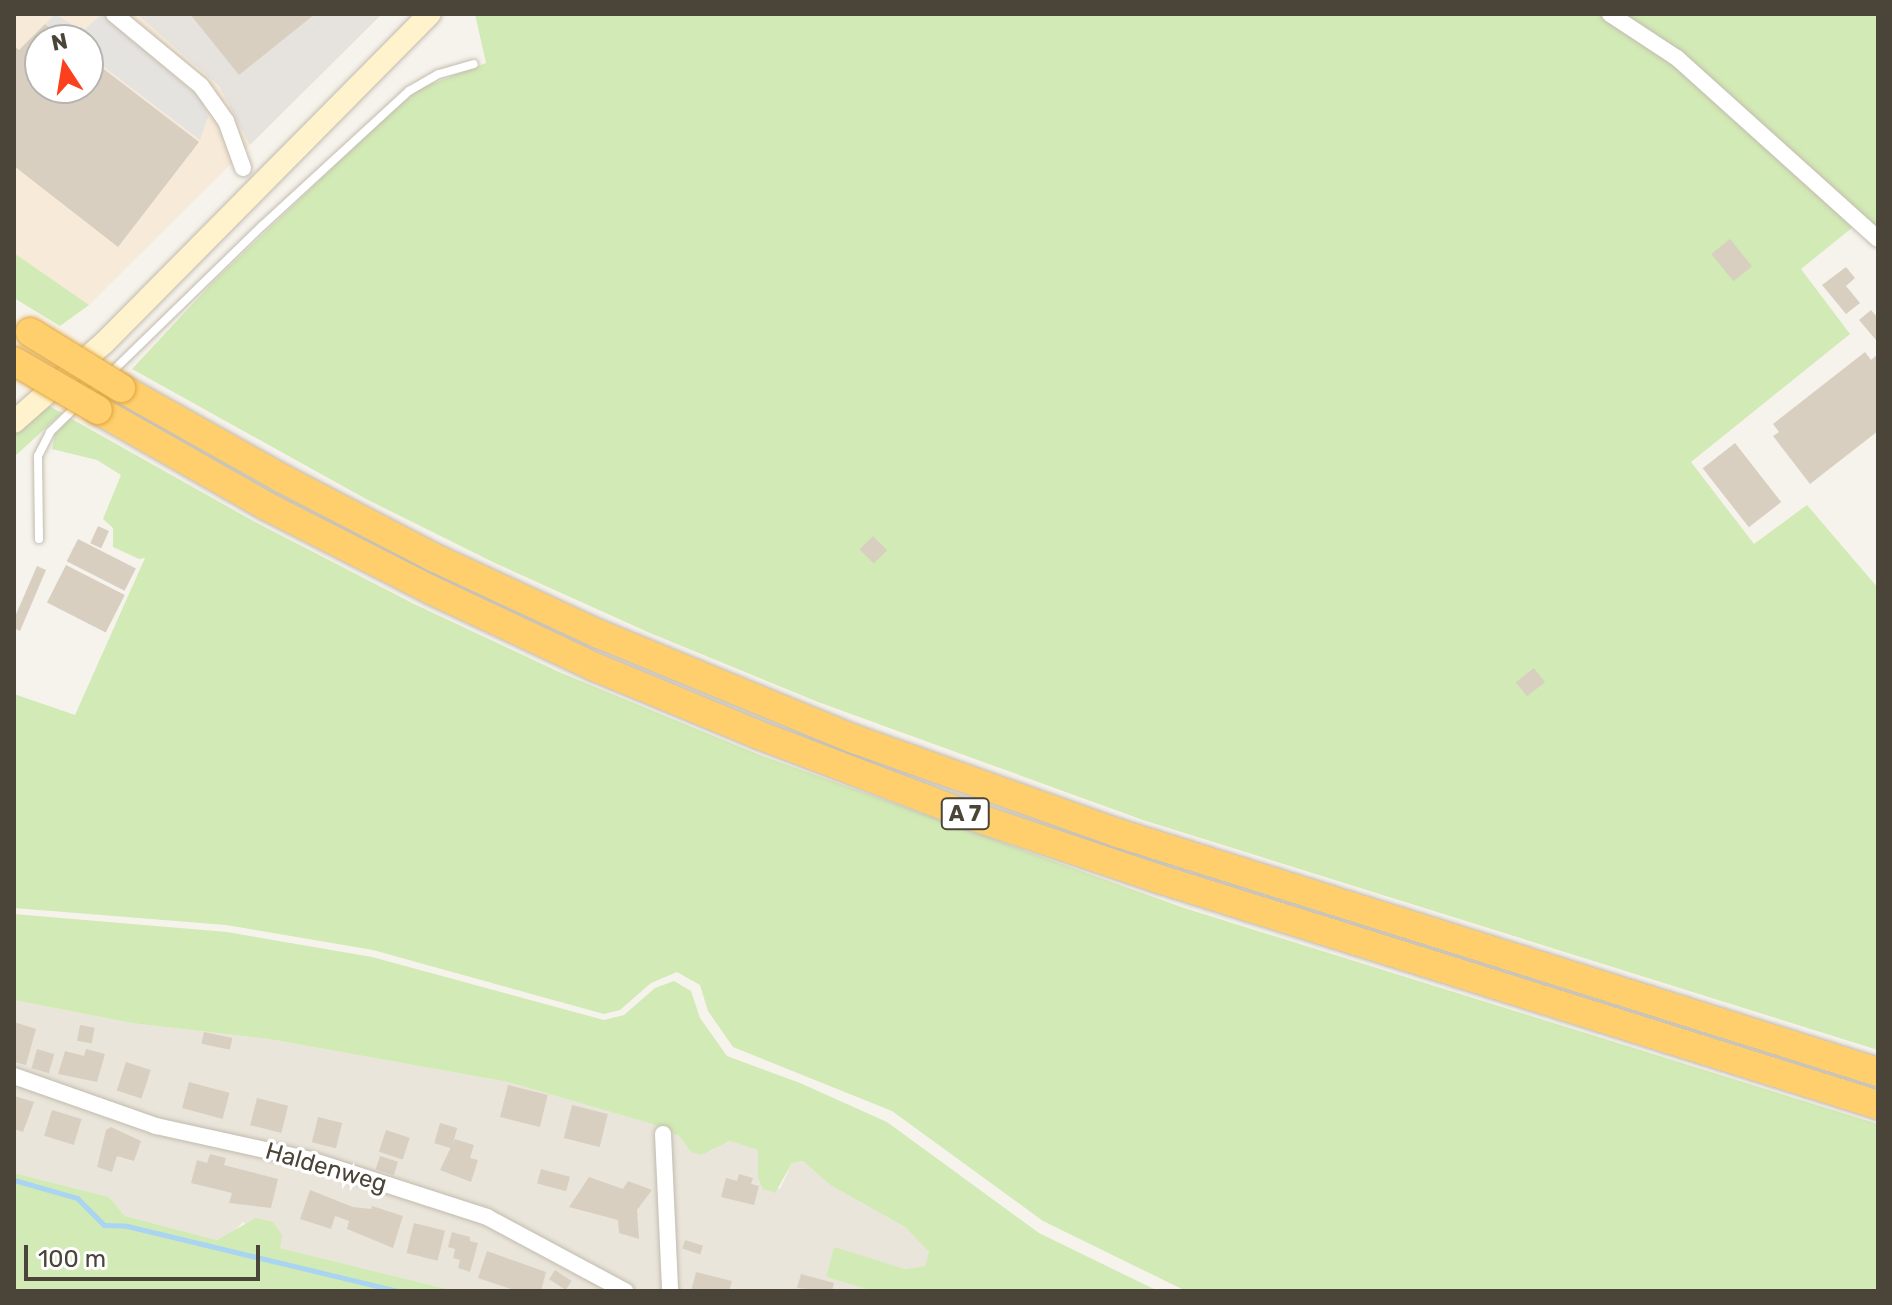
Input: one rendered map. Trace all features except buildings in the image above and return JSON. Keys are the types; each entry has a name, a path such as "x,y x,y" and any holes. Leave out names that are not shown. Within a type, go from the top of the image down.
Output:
{"highway":[{"name":"A 7","path":"22,327 121,388 283,479 435,558 599,634 854,739 1133,838 1878,1072"},
{"name":"A 7","path":"14,361 266,506 431,590 597,668 756,734 960,812 1159,879 1878,1105"}],"main road":[{"path":"14,422 104,343 430,14"}],"street":[{"path":"114,14 194,78 226,121 243,168"},
{"path":"1610,14 1677,58 1878,239"},
{"name":"Haldenweg","path":"14,1076 156,1126 311,1160 487,1217 625,1291"},
{"path":"663,1134 670,1291"}],"lane":[{"path":"39,539 38,456 42,444 56,425 262,226 409,91 439,74 474,64"}],"shaded area":[{"path":"14,14 137,14 219,86 250,145 89,305 14,253"},
{"path":"55,14 71,24 46,24"},
{"path":"102,14 202,100 208,117 200,140 104,67 104,24 91,24"},
{"path":"137,14 382,14 250,145 219,86"},
{"path":"14,1000 131,1023 269,1039 508,1082 652,1124 679,1136 691,1152 712,1150 730,1141 758,1150 758,1178 780,1189 792,1163 803,1161 830,1185 905,1227 929,1252 925,1266 905,1269 834,1248 826,1277 873,1291 470,1291 443,1288 280,1248 243,1222 232,1233 217,1240 125,1216 109,1197 14,1173"}],"green space":[{"path":"475,14 1878,14 1878,239 1858,223 1801,269 1850,334 1691,462 1754,544 1807,505 1878,588 1878,1050 1143,820 818,702 650,633 497,564 366,499 132,369 215,280 390,113 421,88 486,63"},
{"path":"14,253 89,305 60,326 14,298"},
{"path":"47,405 62,413 14,457 14,433"},
{"path":"70,418 255,522 414,604 559,672 760,755 1184,908 1878,1124 1878,1291 1186,1291 1043,1221 892,1111 733,1047 708,1011 700,985 677,972 651,983 620,1010 604,1014 373,950 226,925 14,908 14,694 75,715 145,558 139,559 113,547 113,528 103,519 121,475 97,460 52,449 55,434"},
{"path":"14,914 227,932 372,957 604,1020 624,1015 655,988 674,981 691,991 700,1018 727,1056 800,1083 887,1122 1039,1233 1158,1291 873,1291 826,1277 834,1247 905,1269 925,1266 929,1252 905,1227 830,1185 803,1161 792,1163 775,1193 763,1189 758,1178 758,1150 730,1141 701,1155 691,1152 679,1136 652,1124 508,1082 269,1039 131,1023 14,1000"},
{"path":"14,1173 109,1197 125,1216 217,1240 256,1218 273,1222 282,1235 280,1248 443,1288 470,1291 14,1291"}],"waterway":[{"path":"14,1180 77,1198 104,1225 127,1226 397,1291"}]}
